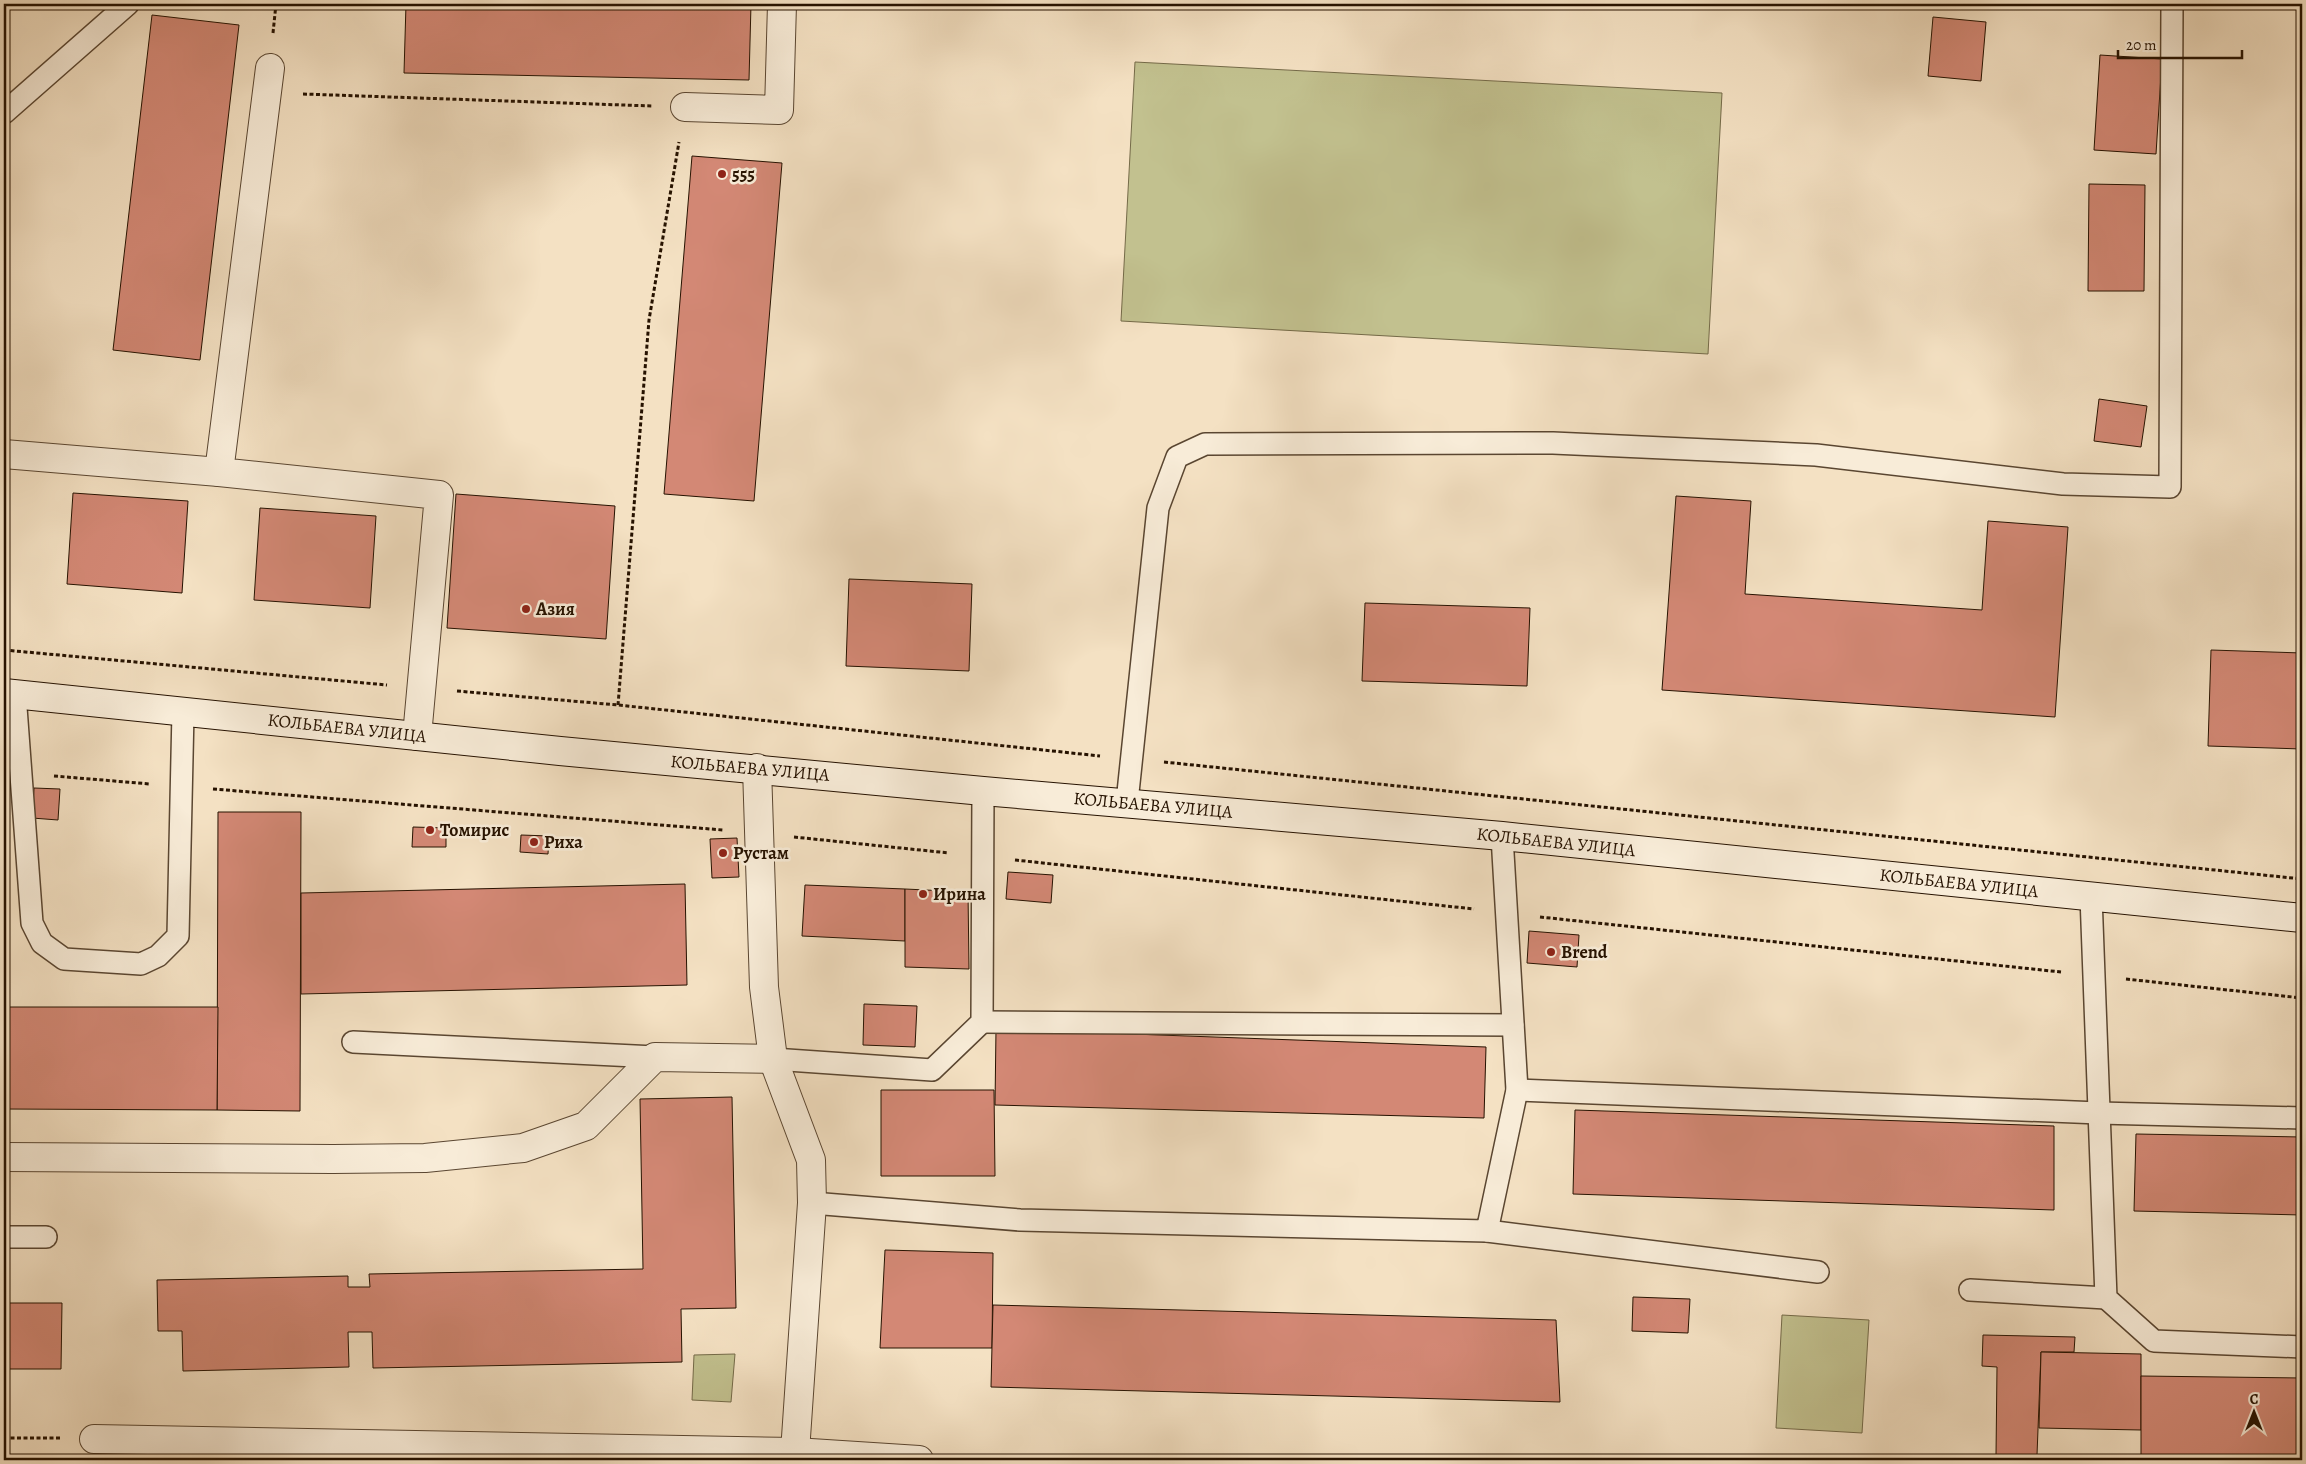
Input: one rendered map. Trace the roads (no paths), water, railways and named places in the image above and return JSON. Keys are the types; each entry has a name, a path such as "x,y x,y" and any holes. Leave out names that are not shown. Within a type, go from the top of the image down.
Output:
{"street":[{"path":"685,107 779,110 782,4"},
{"path":"218,472 268,80"},
{"path":"4,454 218,472 438,495 417,736"},
{"name":"КОЛЬБАЕВА УЛИЦА","path":"9,693 417,736 983,791 1502,836 2302,918"},
{"path":"757,768 764,987 773,1059 811,1160 812,1203 796,1452"},
{"path":"4,1157 426,1158 523,1148 586,1126 655,1057 773,1059"},
{"path":"94,1439 796,1452 919,1460"}],"lane":[{"path":"4,113 128,4"},
{"path":"1127,802 1158,508 1177,457 1205,444 1553,443 1816,455 2063,484 2170,487 2172,4"},
{"path":"9,693 19,773 32,922 42,943 64,959 141,964 158,956 178,936 183,712"},
{"path":"982,1022 983,791"},
{"path":"1487,1231 1517,1090 1502,836"},
{"path":"2091,896 2106,1298"},
{"path":"773,1059 932,1070 982,1022 1513,1025"},
{"path":"354,1042 655,1057"},
{"path":"1517,1090 2100,1113 2302,1118"},
{"path":"812,1203 1020,1220 1487,1231 1818,1272"},
{"path":"4,1237 46,1237"},
{"path":"1970,1290 2106,1298 2154,1342 2302,1346"}],"place":[{"name":"555","path":"722,174"},
{"name":"Азия","path":"526,609"},
{"name":"Томирис","path":"430,830"},
{"name":"Риха","path":"534,842"},
{"name":"Рустам","path":"723,853"},
{"name":"Ирина","path":"923,894"},
{"name":"Brend","path":"1551,952"}]}
